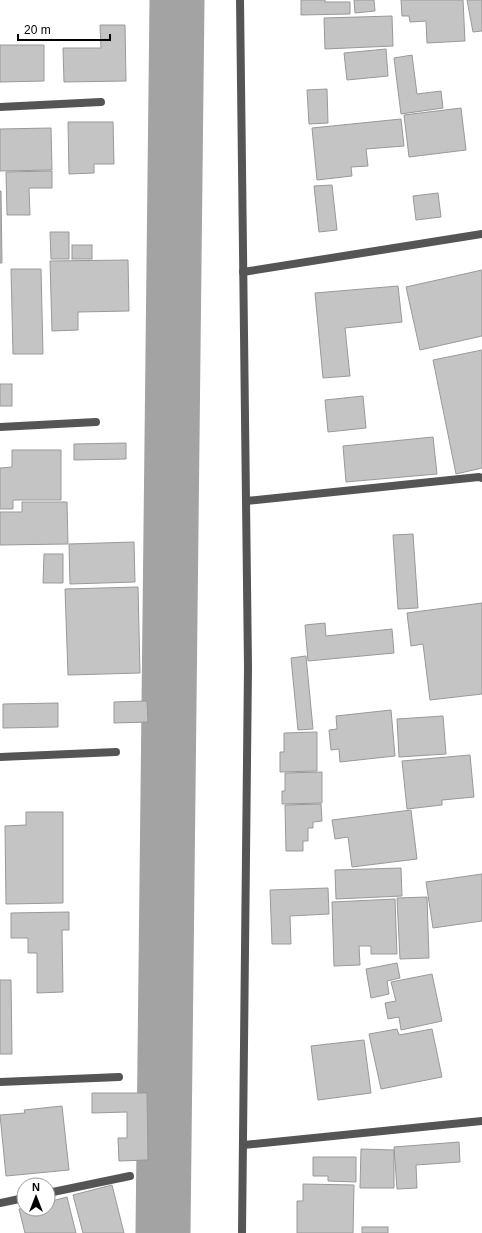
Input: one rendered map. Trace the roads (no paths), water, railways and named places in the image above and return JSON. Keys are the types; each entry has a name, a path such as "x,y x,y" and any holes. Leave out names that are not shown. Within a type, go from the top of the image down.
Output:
{"street":[{"path":"240,0 248,667 242,1233"},
{"path":"0,107 101,102"},
{"path":"244,272 482,234"},
{"path":"0,428 96,422"},
{"path":"246,501 479,477 482,478"},
{"path":"0,758 116,752"},
{"path":"0,1082 118,1077"},
{"path":"243,1145 482,1121"},
{"path":"56,1191 130,1176"},
{"path":"0,1203 16,1200"}],"waterway":[{"path":"163,1233 177,0"}]}
